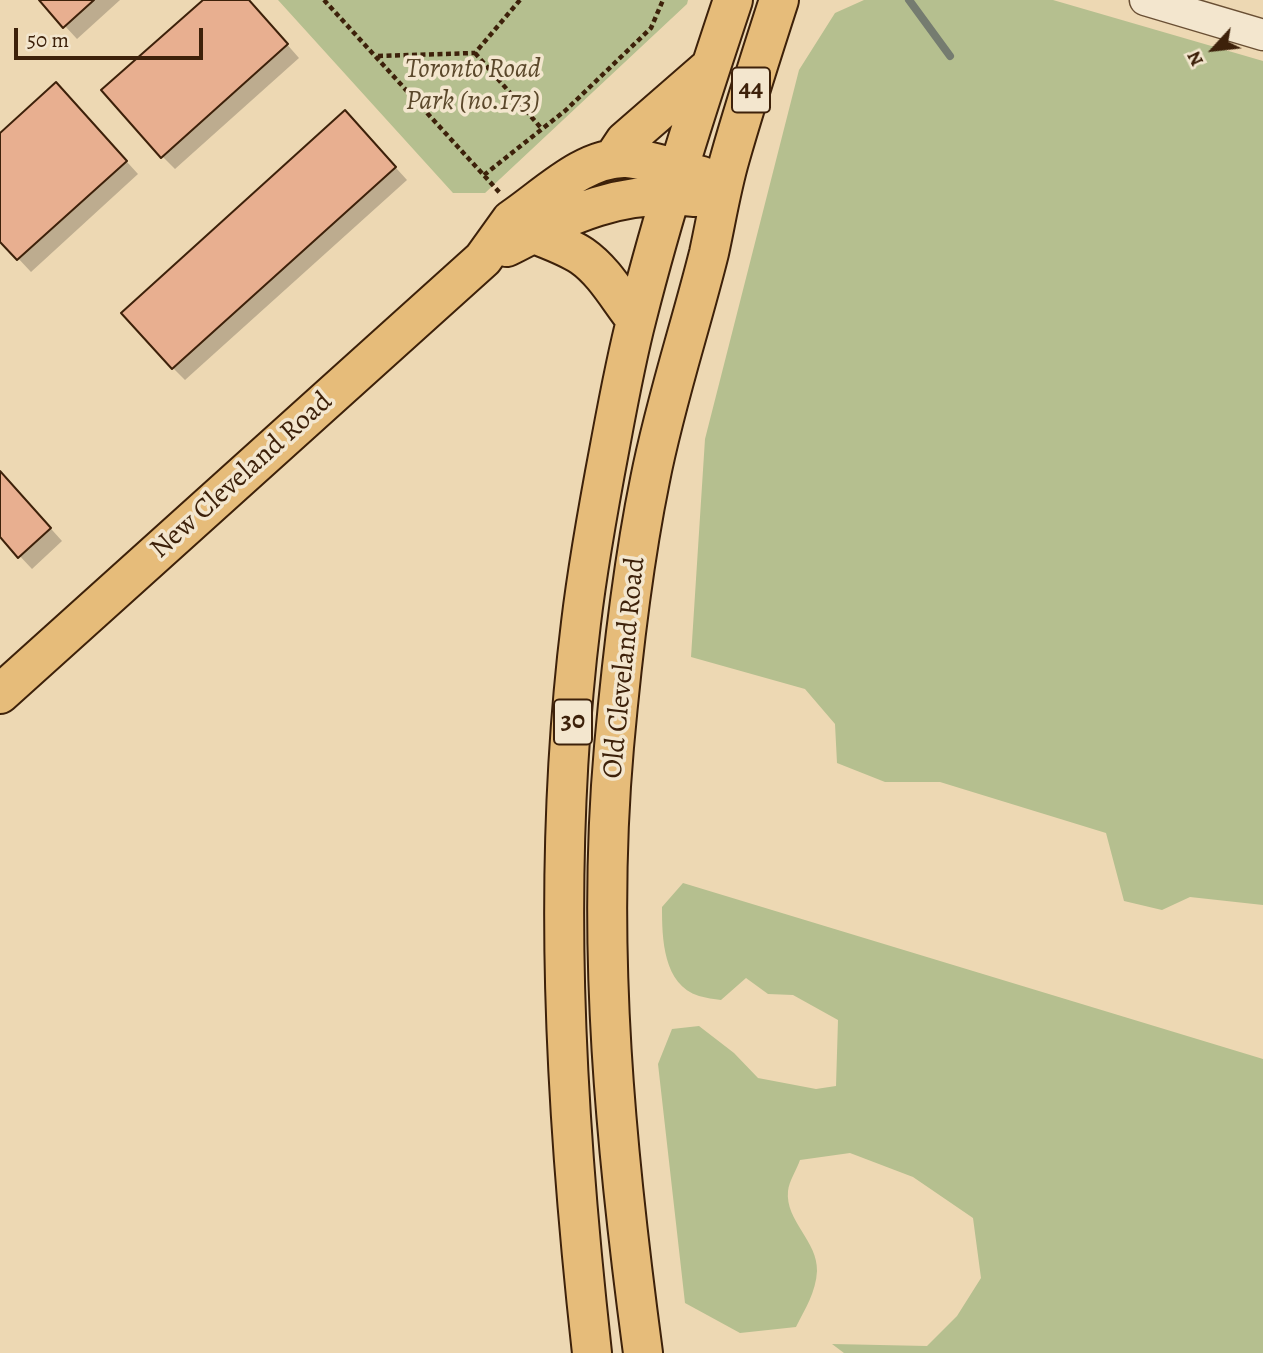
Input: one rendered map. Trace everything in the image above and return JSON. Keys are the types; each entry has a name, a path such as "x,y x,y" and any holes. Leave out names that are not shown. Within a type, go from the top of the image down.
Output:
{"main road":[{"name":"Old Cleveland Road","path":"592,1353 567,1060 564,979 564,844 581,624 601,498 636,320 675,182 733,0"},
{"name":"Old Cleveland Road","path":"643,1353 620,1162 609,1012 607,934 614,748 631,597 650,479 673,380 709,252 722,191 779,0"},
{"name":"44","path":"613,159 625,141 711,65"},
{"name":"New Cleveland Road","path":"0,694 525,224 577,174 613,159 636,159 675,182 722,191"},
{"name":"New Cleveland Road","path":"525,224 646,196 675,182"},
{"path":"525,224 584,257 598,270 636,320"}],"street":[{"path":"1144,0 1263,34"}],"path":[{"path":"324,0 484,175 525,224"},
{"path":"377,57 475,53 520,0"},
{"path":"484,175 566,110 651,28 663,0"},
{"path":"475,53 542,129"}],"green space":[{"name":"Toronto Road Park (no.173)","path":"278,0 688,0 687,4 485,193 453,193"},
{"path":"864,0 1053,0 1263,61 1263,905 1190,897 1162,910 1124,901 1106,833 940,782 885,782 837,763 835,724 805,689 691,657 705,439 799,70 835,13"},
{"path":"683,883 1263,1059 1263,1353 844,1353 832,1344 927,1346 957,1316 981,1278 973,1218 913,1177 850,1153 800,1160 790,1183 788,1202 791,1212 812,1250 817,1271 812,1293 796,1327 740,1333 685,1303 658,1064 672,1029 699,1026 734,1053 758,1078 816,1089 836,1086 838,1020 793,995 768,994 746,978 721,1000 699,996 687,990 671,971 664,946 662,919 662,907"}],"building":[{"path":"39,0 94,0 63,28"},
{"path":"203,0 249,0 288,44 161,158 101,90"},
{"path":"56,82 127,161 17,260 0,242 0,133"},
{"path":"345,110 396,167 172,369 121,313"},
{"path":"0,471 51,528 18,558 0,537"}],"waterway":[{"path":"909,0 950,56"}]}
